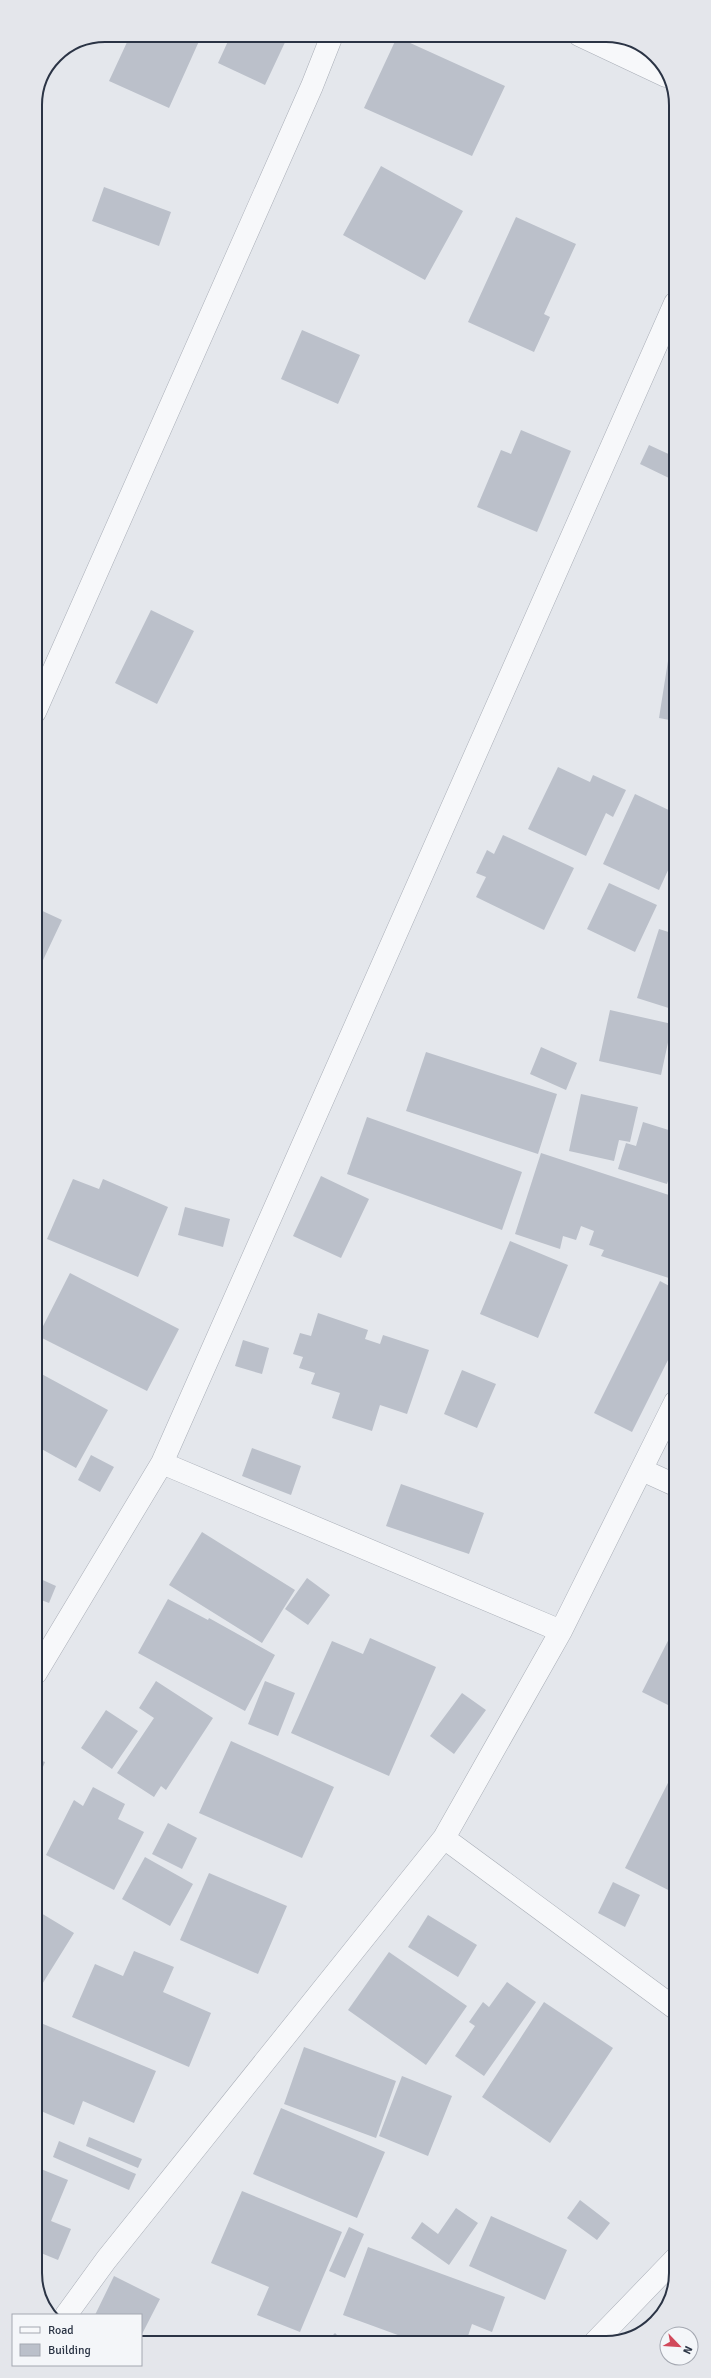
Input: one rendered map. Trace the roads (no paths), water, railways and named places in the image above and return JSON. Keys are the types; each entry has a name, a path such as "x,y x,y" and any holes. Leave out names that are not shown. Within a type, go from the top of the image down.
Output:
{"street":[{"path":"42,696 312,86 329,42"},
{"path":"592,42 661,74"},
{"path":"42,1663 162,1463 669,317"},
{"path":"67,2314 111,2254 444,1838 561,1631 669,1414"},
{"path":"162,1463 561,1631"},
{"path":"642,1470 669,1482"},
{"path":"444,1838 669,2004"},
{"path":"601,2336 669,2265"}]}
